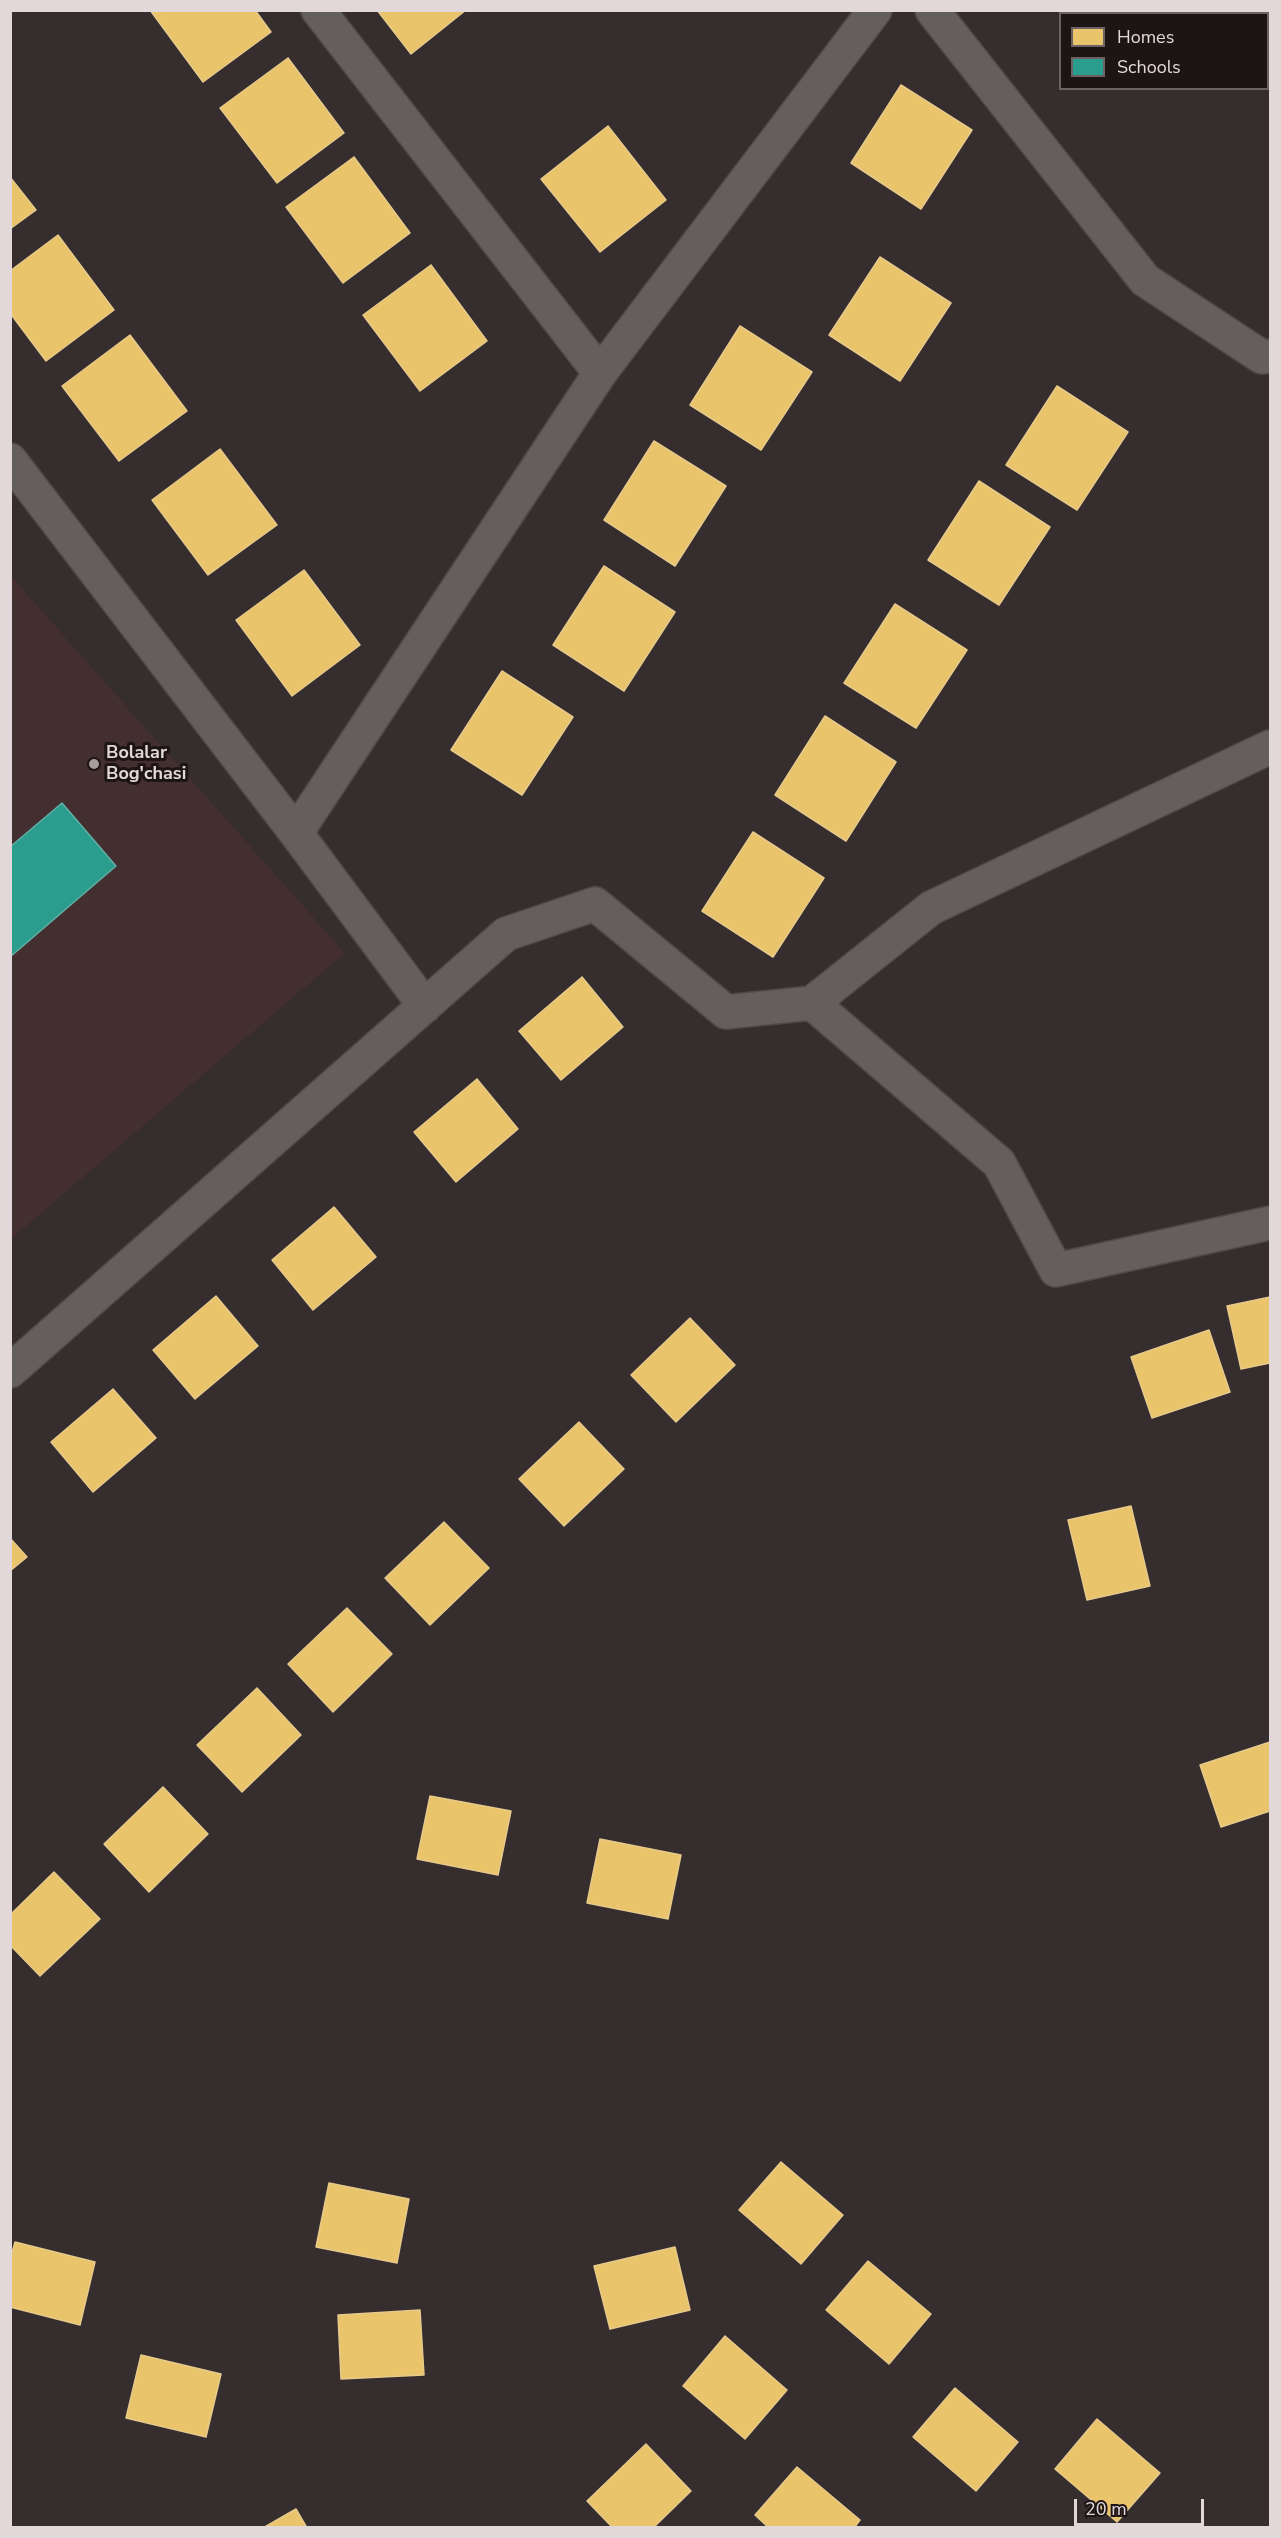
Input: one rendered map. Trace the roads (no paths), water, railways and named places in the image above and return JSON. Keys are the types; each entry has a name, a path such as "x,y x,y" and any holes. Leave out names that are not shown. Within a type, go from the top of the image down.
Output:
{"street":[{"path":"318,10 600,373"},
{"path":"296,833 600,373 875,10"},
{"path":"932,10 1145,280 1262,357 1270,356"},
{"path":"10,460 296,833 425,1006"},
{"path":"10,1371 506,934 595,904 726,1012 812,1003 931,908 1270,747"},
{"path":"812,1003 999,1163 1056,1270 1270,1223"}],"place":[{"name":"Bolalar Bog'chasi","path":"94,764"}]}
